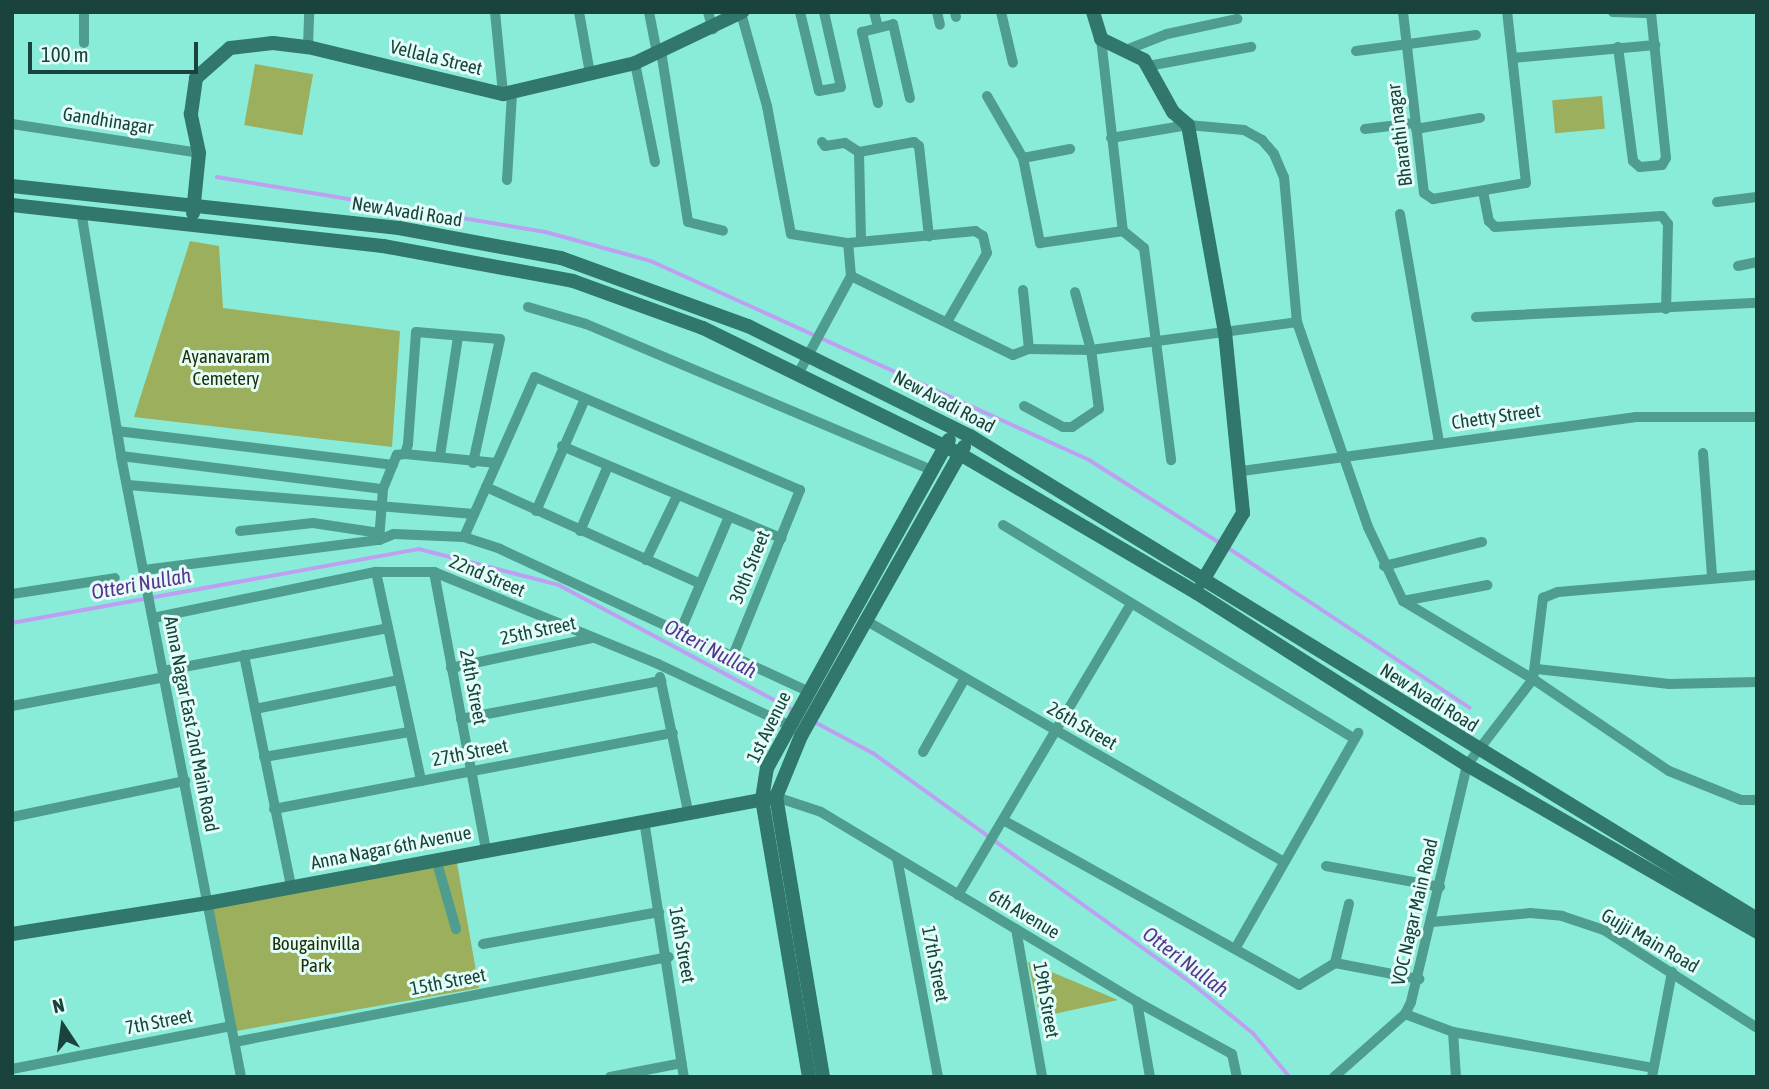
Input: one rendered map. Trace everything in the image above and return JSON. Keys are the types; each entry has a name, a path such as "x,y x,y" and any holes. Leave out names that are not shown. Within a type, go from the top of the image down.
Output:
{"main road":[{"path":"1093,12 1101,39 1126,50 1148,66 1173,112 1188,125 1225,332 1242,471 1243,513 1202,582"},
{"name":"Vellala Street","path":"193,224 199,153 191,114 195,78 230,48 273,43 308,47 508,93 635,63 713,29 742,13"},
{"name":"New Avadi Road","path":"12,186 399,228 561,258 654,288 808,354 970,436 1202,582 1757,919"},
{"name":"New Avadi Road","path":"12,205 383,246 573,281 702,328 960,454 1197,593 1467,765 1757,932"},
{"name":"1st Avenue","path":"809,1077 767,768 793,716 955,428"},
{"name":"1st Avenue","path":"823,1077 769,798 810,719 970,436"},
{"name":"Anna Nagar 6th Avenue","path":"12,934 208,903 688,811 769,798"}],"street":[{"path":"84,12 85,43"},
{"path":"308,47 309,12"},
{"path":"495,12 508,93 507,180"},
{"path":"579,12 590,72"},
{"path":"649,12 659,52 688,222 723,231"},
{"path":"708,12 713,29"},
{"path":"800,12 819,91 841,87 824,12"},
{"path":"874,12 878,27"},
{"path":"937,12 940,25"},
{"path":"1001,12 1013,63"},
{"name":"Bharathi nagar","path":"1403,12 1426,197 1524,184 1513,58"},
{"path":"1507,12 1513,58 1655,45"},
{"path":"1613,12 1651,13 1666,158 1662,164 1640,167 1633,161 1618,47"},
{"path":"742,13 767,106 791,234 848,243 975,231 982,236 987,253 947,322"},
{"path":"1126,50 1167,34 1237,19"},
{"path":"878,103 862,32 893,24 910,98"},
{"path":"1356,51 1407,42 1476,35"},
{"path":"1101,39 1123,231 1144,248 1171,460"},
{"path":"1148,66 1251,47"},
{"path":"635,63 655,162"},
{"path":"988,96 1023,158 1040,243 1123,231"},
{"path":"1365,129 1480,118"},
{"name":"Gandhinagar","path":"12,124 199,153"},
{"path":"1111,138 1188,125 1244,130 1262,139 1274,154 1284,177 1297,322 1342,457 1384,566 1403,601 1535,674 1669,771 1741,800 1757,800"},
{"path":"822,142 825,146 845,143 859,152 914,142 919,146 929,236"},
{"path":"1023,158 1070,149"},
{"path":"859,152 861,241"},
{"path":"1483,191 1489,221 1494,227 1662,216 1668,224 1666,309"},
{"path":"1717,202 1757,197"},
{"name":"Anna Nagar East 2nd Main Road","path":"80,211 121,457 241,1077"},
{"path":"1400,214 1439,443"},
{"path":"798,374 851,276 848,243"},
{"path":"1738,266 1757,262"},
{"path":"851,276 1013,355 1029,349 1091,350 1297,322"},
{"path":"1023,290 1029,349"},
{"path":"1024,406 1063,427 1072,427 1099,409 1091,350 1076,292"},
{"path":"1476,317 1757,303"},
{"path":"528,307 586,324 932,470"},
{"path":"405,454 416,332 500,339 473,463"},
{"path":"440,456 458,337"},
{"path":"464,537 535,377 585,400 562,446 536,511"},
{"name":"30th Street","path":"585,400 800,490 733,656"},
{"name":"Chetty Street","path":"1242,471 1636,417 1757,417"},
{"path":"117,432 393,465"},
{"path":"562,446 728,519 781,537"},
{"path":"1703,453 1712,577"},
{"path":"379,537 383,489 397,456 440,456 473,463 497,463"},
{"path":"121,457 383,489"},
{"path":"580,531 608,466"},
{"path":"128,485 383,509 474,514"},
{"path":"486,487 699,583"},
{"path":"646,559 677,496"},
{"path":"680,632 728,519"},
{"path":"240,531 313,523 379,537"},
{"path":"1003,525 1130,605 1356,735 1282,861 1235,949"},
{"path":"144,570 394,534 464,537 500,549 807,691"},
{"path":"1384,566 1482,542"},
{"path":"376,572 421,781"},
{"name":"22nd Street","path":"153,618 376,572 434,572 592,638 793,716"},
{"name":"24th Street","path":"434,572 486,850"},
{"path":"1467,765 1481,753 1535,674 1540,604 1547,594 1757,575"},
{"path":"12,594 115,578"},
{"path":"1403,601 1488,585"},
{"path":"958,895 1130,605"},
{"name":"26th Street","path":"865,620 1282,861"},
{"path":"12,706 244,655 388,628"},
{"name":"25th Street","path":"451,668 592,638"},
{"path":"244,655 291,887"},
{"path":"658,664 688,811"},
{"path":"1535,674 1669,684 1757,682"},
{"path":"923,752 965,678"},
{"path":"255,709 399,680"},
{"path":"461,719 661,681"},
{"path":"264,757 409,732"},
{"name":"27th Street","path":"274,809 673,733"},
{"name":"VOC Nagar Main Road","path":"1334,1077 1405,1014 1419,979 1467,765"},
{"path":"12,817 185,781"},
{"name":"6th Avenue","path":"769,798 821,812 1136,1002 1233,1054 1237,1077"},
{"name":"16th Street","path":"644,820 669,957 684,1077"},
{"path":"1003,820 1299,985 1335,963 1419,979"},
{"path":"436,859 456,929"},
{"name":"17th Street","path":"897,859 938,1077"},
{"path":"1326,866 1440,887"},
{"path":"1335,963 1349,904"},
{"path":"483,944 659,912"},
{"name":"Gujji Main Road","path":"1432,922 1549,913 1604,930 1757,1028"},
{"name":"19th Street","path":"1016,929 1042,1077"},
{"name":"15th Street","path":"234,1042 669,957"},
{"path":"1405,1014 1453,1031 1652,1072 1672,972"},
{"path":"1136,1002 1150,1077"},
{"name":"7th Street","path":"12,1069 231,1026"},
{"path":"1453,1031 1456,1077"},
{"path":"610,1077 682,1063"}],"green space":[{"path":"255,64 313,74 302,135 244,125"},
{"path":"1602,96 1605,129 1555,133 1552,100"},
{"name":"Ayanavaram Cemetery","path":"190,241 219,246 223,308 400,331 392,447 134,417"},
{"name":"Bougainvilla Park","path":"457,863 479,988 235,1031 213,906"},
{"path":"1028,962 1118,1000 1040,1017"}],"waterway":[{"path":"217,177 546,232 651,261 1091,461 1220,543"},
{"path":"1227,547 1470,708"},
{"name":"Otteri Nullah","path":"12,623 419,549 559,585 793,710"},
{"name":"Otteri Nullah","path":"813,721 873,753 1193,984 1254,1034 1290,1077"}]}
